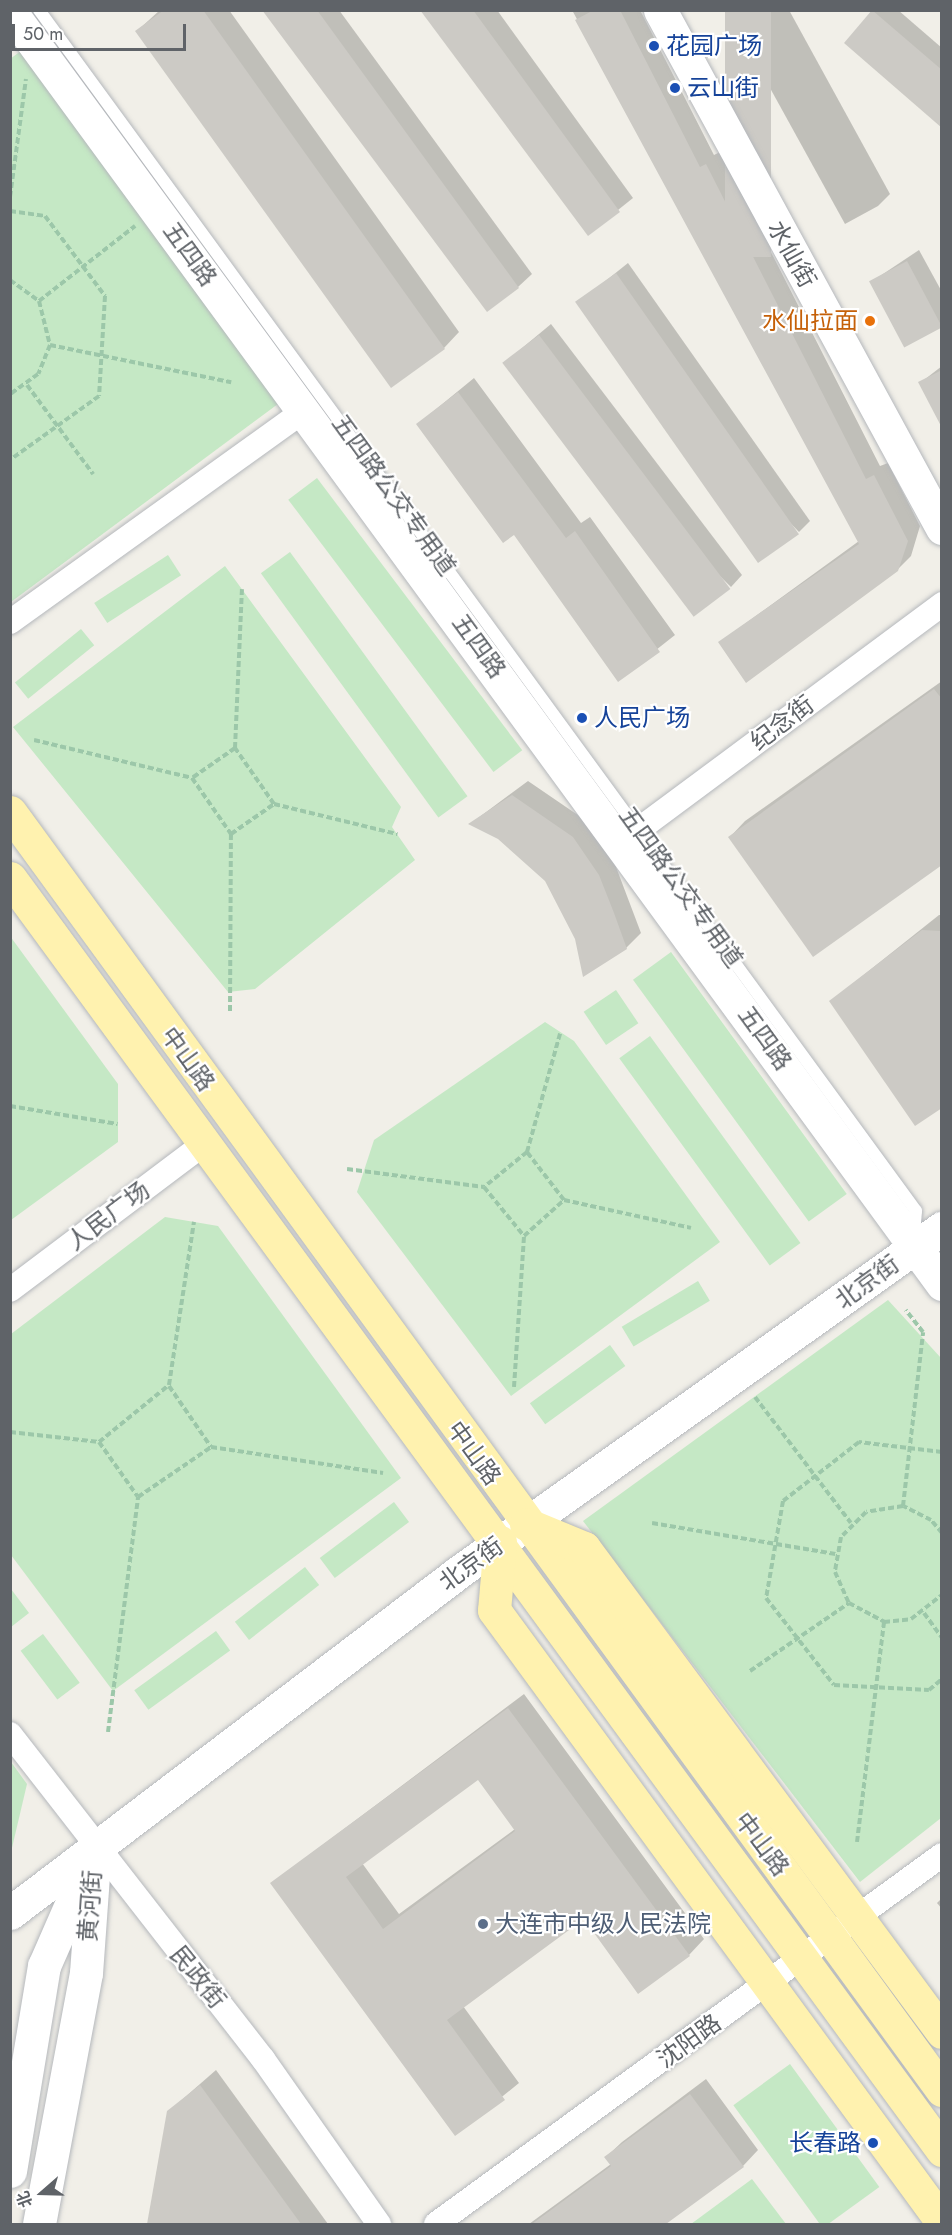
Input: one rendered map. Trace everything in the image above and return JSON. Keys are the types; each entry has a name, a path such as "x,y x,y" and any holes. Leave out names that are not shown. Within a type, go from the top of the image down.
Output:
{"main road":[{"name":"水仙街","path":"660,10 942,528"},
{"name":"五四路","path":"28,18 306,409 630,836 869,1180 913,1249 942,1284"},
{"name":"中山路","path":"10,812 513,1533 803,1958 942,2150"},
{"name":"中山路","path":"10,878 470,1503 513,1533 830,1936 942,2090"},
{"name":"北京街","path":"10,1913 460,1571 942,1228"},
{"path":"571,1492 571,1510 584,1548 942,2032"},
{"path":"460,1571 470,1503"},
{"path":"584,1548 513,1533 494,1610 942,2222"},
{"name":"黄河街","path":"10,2171 44,1966 95,1848"},
{"name":"黄河街","path":"39,2224 86,1972 95,1848"}],"street":[{"path":"10,622 306,409"},
{"name":"纪念街","path":"630,836 942,604"},
{"name":"人民广场","path":"10,1290 205,1143"},
{"name":"民政街","path":"10,1734 95,1848 263,2059 379,2224"},
{"name":"沈阳路","path":"436,2224 942,1855"}],"lane":[{"name":"五四路公交专用道","path":"28,18 630,836"}],"path":[{"path":"10,197 27,72"},
{"path":"10,211 45,216 105,296 99,396 10,460"},
{"path":"39,302 143,220"},
{"path":"10,280 39,302 50,345 27,385 10,394"},
{"path":"50,345 231,382"},
{"path":"27,385 93,474"},
{"path":"242,589 235,748 274,804 397,834"},
{"path":"34,740 192,778 231,834 230,1011"},
{"path":"192,778 235,748"},
{"path":"231,834 274,804"},
{"path":"484,1187 527,1152 560,1034"},
{"path":"10,1106 118,1124"},
{"path":"527,1152 564,1200 691,1228"},
{"path":"347,1169 484,1187 524,1236 514,1387"},
{"path":"524,1236 564,1200"},
{"path":"10,1432 99,1442 169,1385 194,1222"},
{"path":"903,1506 923,1332 906,1310"},
{"path":"169,1385 211,1447"},
{"path":"755,1397 851,1523"},
{"path":"99,1442 138,1497 108,1731"},
{"path":"942,1452 859,1442 783,1501 766,1598 834,1686 929,1690 942,1679"},
{"path":"138,1497 211,1447 383,1473"},
{"path":"942,1532 918,1511 903,1506 884,1506 851,1523 835,1554 835,1572 849,1603 884,1622 924,1613 942,1595"},
{"path":"652,1523 835,1554"},
{"path":"750,1671 849,1603"},
{"path":"924,1613 942,1638"},
{"path":"857,1842 884,1622"}],"green space":[{"path":"25,48 282,401 11,602 10,59"},
{"path":"317,478 522,750 493,772 288,500"},
{"path":"290,552 468,796 438,817 261,573"},
{"path":"168,555 181,575 107,623 94,603"},
{"path":"225,566 401,807 392,827 415,860 255,989 228,992 13,727"},
{"path":"81,629 94,645 28,699 15,682"},
{"path":"10,936 118,1084 118,1142 11,1220"},
{"path":"671,952 847,1194 809,1222 633,980"},
{"path":"616,990 638,1023 606,1045 584,1012"},
{"path":"545,1022 574,1041 720,1242 511,1396 357,1192 374,1140"},
{"path":"650,1036 800,1243 770,1265 619,1058"},
{"path":"165,1217 218,1226 401,1478 113,1691 11,1555 11,1334"},
{"path":"698,1281 710,1301 634,1347 622,1327"},
{"path":"888,1300 941,1358 941,1818 860,1882 583,1521"},
{"path":"610,1345 625,1366 545,1424 530,1403"},
{"path":"394,1502 409,1522 335,1578 320,1558"},
{"path":"305,1567 319,1585 249,1640 235,1622"},
{"path":"11,1589 29,1613 11,1627"},
{"path":"216,1631 230,1650 148,1710 134,1690"},
{"path":"43,1634 80,1683 57,1700 21,1651"},
{"path":"11,1762 27,1784 11,1852"},
{"path":"790,2064 879,2187 828,2224 820,2224 733,2105"},
{"path":"752,2179 786,2224 691,2224"}],"building":[{"path":"164,10 203,10 445,349 391,388 135,31"},
{"path":"262,10 317,10 519,288 487,312"},
{"path":"420,10 473,10 620,212 588,236"},
{"path":"594,10 620,10 700,167 706,164 866,479 874,475 908,541 898,571 746,683 718,642 859,544 575,20"},
{"path":"725,10 771,10 771,257 725,257"},
{"path":"872,10 942,70 942,128 844,43"},
{"path":"907,261 942,327 904,347 869,281"},
{"path":"616,273 799,534 758,563 575,302"},
{"path":"539,335 730,589 694,617 502,363"},
{"path":"942,370 942,428 918,382"},
{"path":"458,392 566,538 575,531 660,652 618,682 514,535 503,543 416,424"},
{"path":"934,689 942,699 942,865 813,957 728,837"},
{"path":"512,795 573,837 599,875 614,913 627,949 583,977 575,939 545,881 498,839 468,824"},
{"path":"922,930 942,931 942,1108 915,1126 829,1001"},
{"name":"大连市中级人民法院","path":"508,1708 690,1956 638,1994 584,1919 447,2020 505,2100 455,2136 270,1883","holes":["478,1780 515,1831 383,1929 346,1877"]},
{"path":"200,2085 301,2224 147,2224 167,2111"},
{"path":"690,2094 744,2167 666,2224 532,2224 611,2166 604,2157"}],"place":[{"name":"花园广场","path":"654,46"},
{"name":"云山街","path":"675,88"},
{"name":"水仙拉面","path":"870,321"},
{"name":"人民广场","path":"582,718"},
{"name":"大连市中级人民法院","path":"483,1924"},
{"name":"长春路","path":"873,2143"}]}
